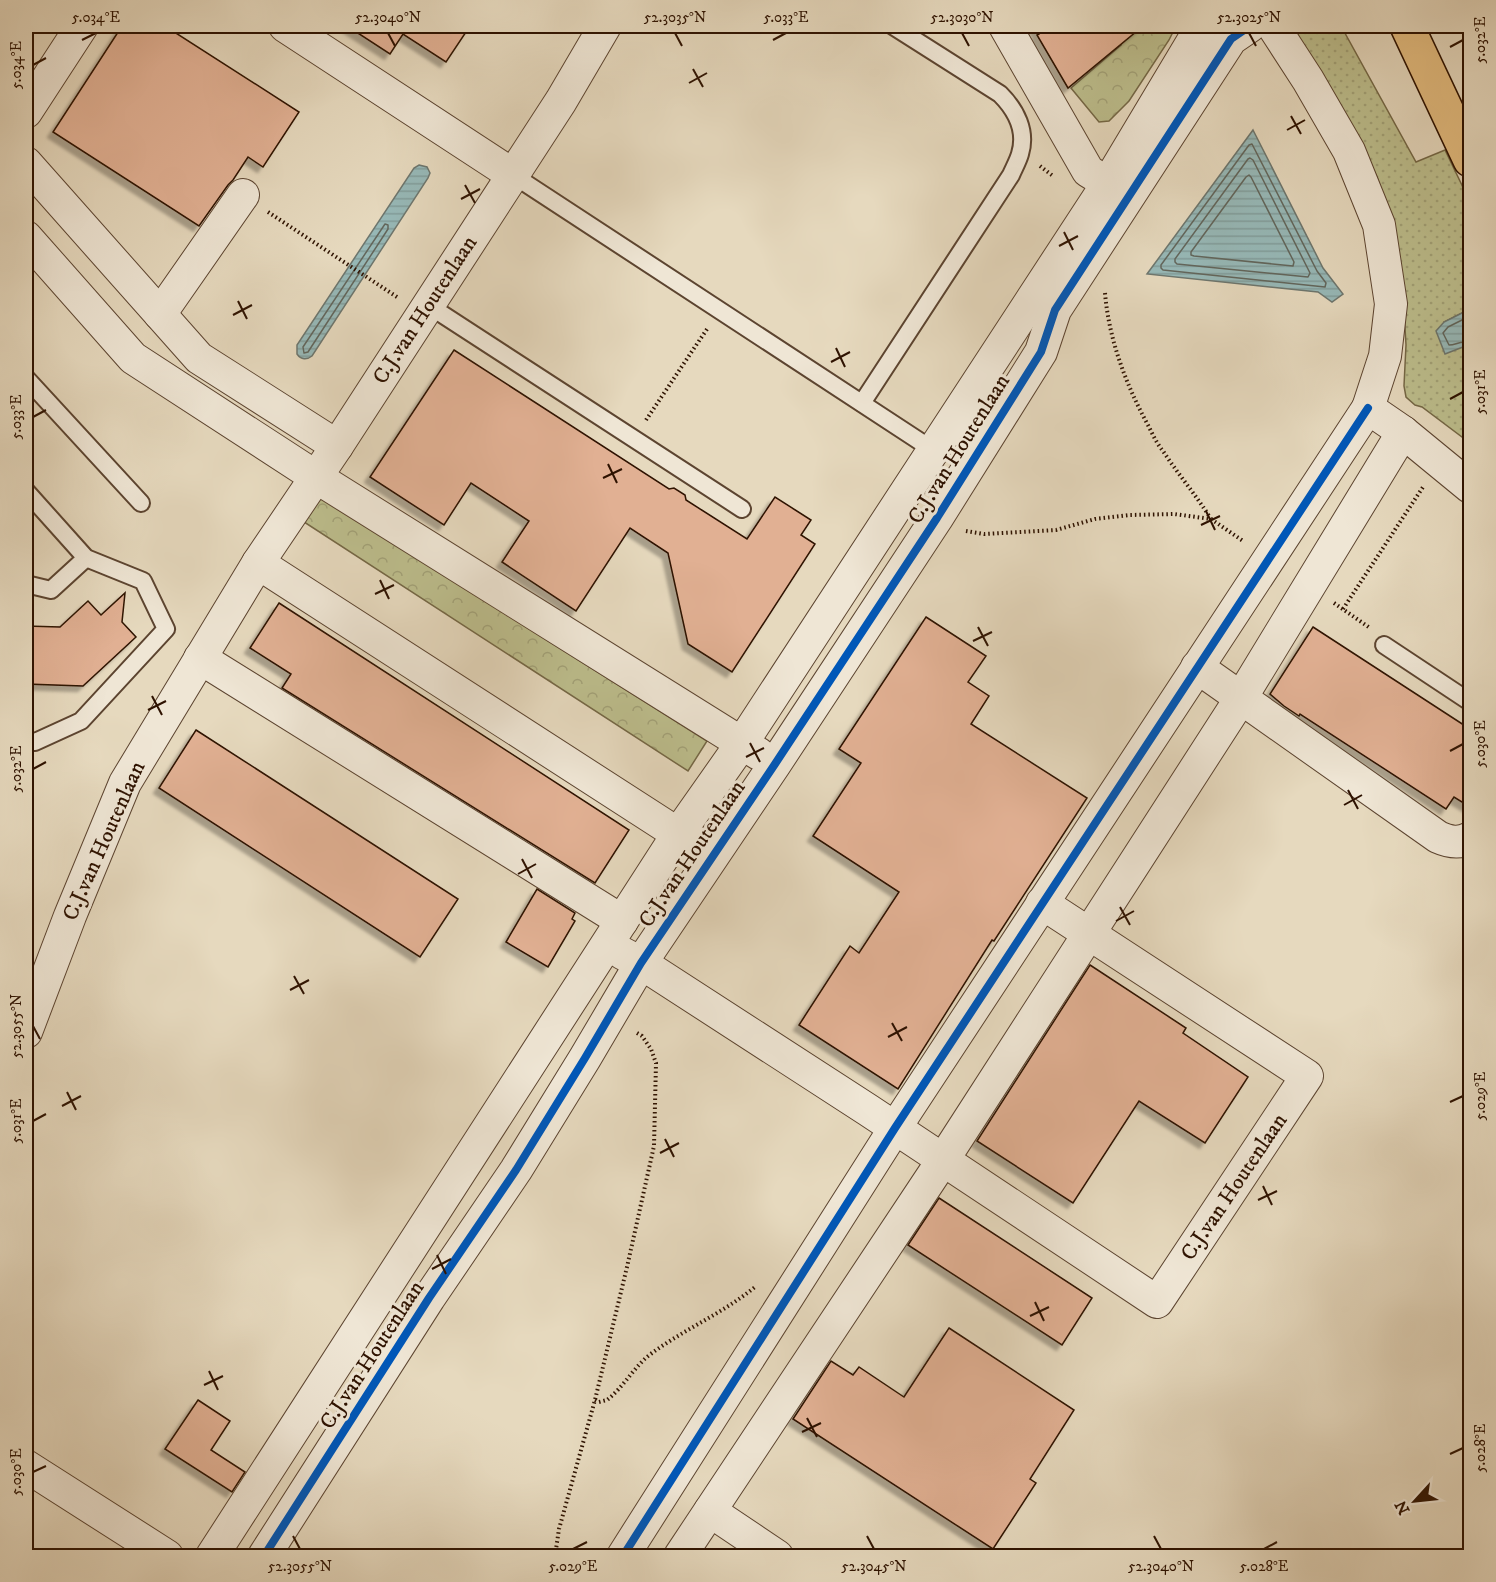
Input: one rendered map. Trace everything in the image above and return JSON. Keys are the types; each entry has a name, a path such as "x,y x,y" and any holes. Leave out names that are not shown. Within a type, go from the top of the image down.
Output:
{"main road":[{"path":"1408,26 1470,160"}],"street":[{"path":"26,112 82,26"},
{"path":"285,26 513,174"},
{"name":"C.J.van Houtenlaan","path":"26,1032 70,916 125,783 258,563 337,446 561,101 605,26"},
{"path":"1005,26 1088,171 1118,190"},
{"name":"C.J.van Houtenlaan","path":"1202,26 1118,190 1087,261 1055,310 1041,352 937,518 641,963 516,1170 429,1298 262,1557 219,1545 678,834 742,742 933,450 1118,190 1231,39 1250,26"},
{"path":"623,1557 895,1128 1368,408 1385,357 1391,304 1379,225 1349,151 1308,80 1273,26"},
{"path":"26,163 199,358 337,446"},
{"path":"160,314 243,195"},
{"path":"26,237 133,357 316,477 775,764"},
{"path":"1368,408 1403,432 1470,487"},
{"path":"680,1557 943,1160 1241,698 1403,432"},
{"name":"C.J.van Houtenlaan","path":"258,563 678,834 716,852"},
{"name":"C.J.van Houtenlaan","path":"200,658 614,933 641,963 1157,1302 1307,1076 1042,903"},
{"path":"1197,667 1438,837 1456,842 1470,838"},
{"path":"549,1034 585,1058"},
{"path":"477,1145 516,1170"},
{"path":"394,1275 429,1298"},
{"path":"26,1466 166,1557"},
{"path":"710,1511 777,1557"}],"lane":[{"path":"862,403 1011,175 1021,152 1022,136 1019,120 1012,106 1000,94 893,26"},
{"path":"513,174 933,450"},
{"path":"428,305 742,509"},
{"path":"26,378 141,503"},
{"path":"26,491 86,558 142,580 166,629 81,721 35,742 26,741"},
{"path":"26,584 51,590 86,558"},
{"path":"1384,645 1470,702"}],"path":[{"path":"1021,152 1059,180"},
{"path":"243,195 366,278"},
{"path":"1087,261 1104,273 1107,312 1118,360 1137,405 1161,450 1211,519 1269,559"},
{"path":"633,439 720,310"},
{"path":"1343,609 1440,462"},
{"path":"937,518 959,530 984,534 1056,530 1095,519 1130,515 1174,514 1211,519"},
{"path":"1310,586 1387,640 1384,645"},
{"path":"555,1557 559,1529 595,1400 654,1146 656,1063 651,1049 642,1036 611,1014"},
{"path":"595,1400 603,1401 611,1398 650,1355 679,1334 717,1314 759,1284"}],"green space":[{"path":"1110,26 1176,26 1129,101 1109,121 1099,122 1071,88 1121,45"},
{"path":"1290,26 1341,26 1416,162 1445,150 1470,202 1470,309 1444,322 1463,347 1470,361 1470,443 1406,397 1404,311 1393,224 1377,177 1359,139"},
{"path":"319,496 707,741 688,771 301,520"}],"water":[{"path":"1253,130 1323,268 1343,294 1332,302 1318,292 1147,274"},
{"path":"419,165 427,167 430,173 428,178 312,356 306,359 300,357 297,354 297,345 414,168"},
{"path":"1470,309 1470,361 1463,347 1445,354 1436,331 1444,322"}],"building":[{"path":"122,26 165,26 299,112 263,167 248,157 199,226 53,132"},
{"path":"347,26 470,26 446,62 403,34 390,54"},
{"path":"1034,26 1143,26 1068,88"},
{"path":"454,350 669,489 674,488 685,495 686,500 747,539 775,497 811,520 801,535 815,544 732,672 688,644 668,553 630,528 576,611 502,562 529,521 471,483 444,525 370,477"},
{"path":"125,593 122,622 136,637 83,686 26,684 26,626 60,627 88,601 101,615"},
{"path":"279,603 629,830 595,883 282,688 291,674 250,648"},
{"path":"926,617 986,656 968,682 989,696 971,724 1087,798 994,941 992,940 898,1089 799,1025 850,946 859,953 899,892 813,836 861,763 839,749"},
{"path":"1313,627 1470,729 1470,807 1454,797 1446,809 1300,714 1299,716 1270,694"},
{"path":"196,730 458,899 420,957 159,788"},
{"path":"537,889 575,913 572,919 575,921 548,967 506,942"},
{"path":"1090,965 1186,1028 1183,1033 1248,1077 1205,1143 1139,1101 1073,1203 977,1141"},
{"path":"939,1198 1092,1298 1062,1345 908,1245"},
{"path":"949,1328 1074,1410 1030,1479 1036,1483 993,1549 793,1419 831,1361 853,1375 859,1367 904,1397"},
{"path":"198,1400 230,1421 211,1450 245,1472 232,1492 165,1449"}],"cycle path":[{"path":"264,1556 429,1298 516,1170 641,963 937,518 1041,352 1055,310 1231,39 1250,26"},
{"path":"623,1556 895,1128 1368,408"}]}
